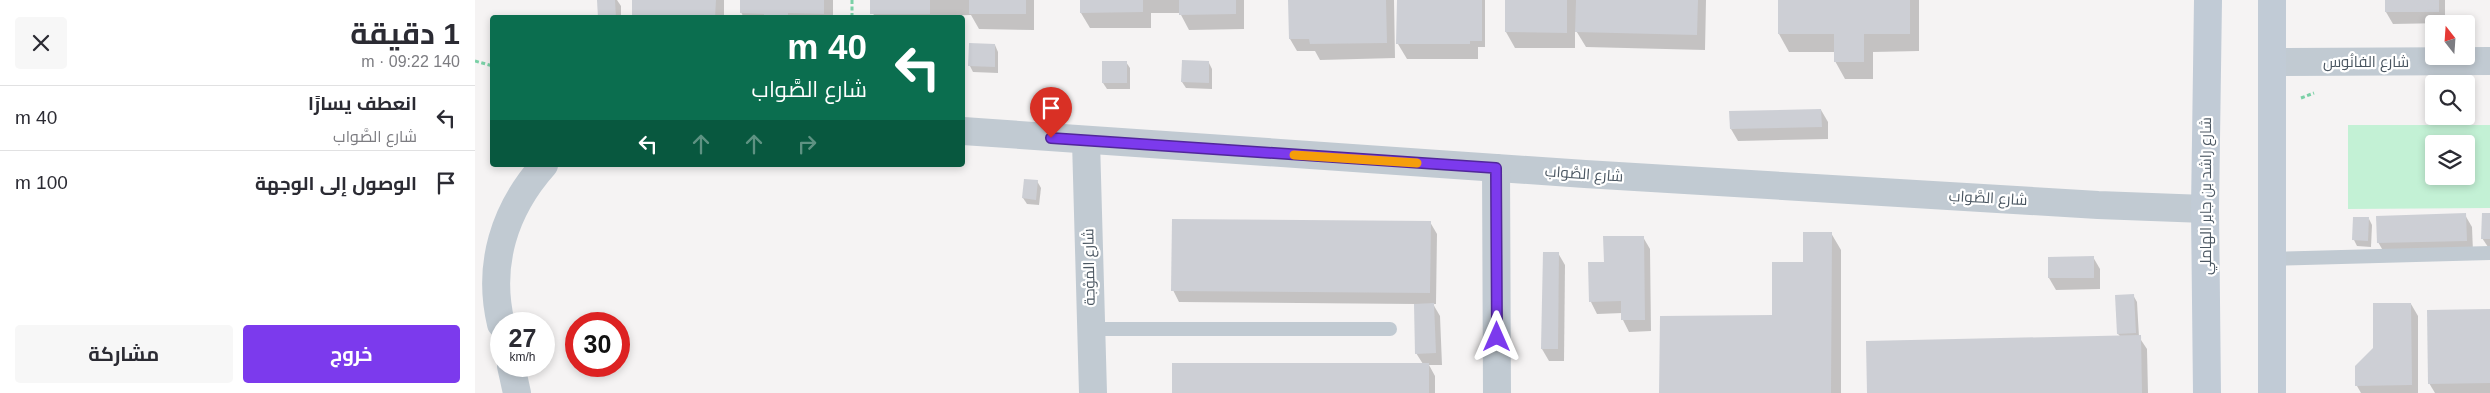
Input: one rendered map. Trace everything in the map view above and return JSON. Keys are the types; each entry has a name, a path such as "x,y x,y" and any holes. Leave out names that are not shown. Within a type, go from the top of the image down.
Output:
{"street":[{"name":"شارع راشد بن جابر الهاملي","path":"2207,393 2205,208 2208,0"},
{"path":"2253,0 2273,62"},
{"path":"2272,0 2272,393"},
{"name":"شارع الفانُوس","path":"2273,62 2490,61"},
{"name":"شارع الصَّواب","path":"965,131 1496,168 2088,204 2205,208"},
{"name":"شارع المَوْجة","path":"1086,141 1093,393"},
{"path":"500,312 497,270 505,226 526,185 542,167"},
{"path":"1496,168 1497,393"},
{"path":"513,377 517,393"}],"lane":[{"path":"2272,258 2490,253"},
{"path":"1091,329 1390,329"}],"path":[{"path":"852,0 852,15"},
{"path":"475,62 490,65"},
{"path":"2294,104 2306,95 2321,91"}],"green space":[{"path":"2348,125 2490,125 2490,208 2348,209"}],"building":[{"path":"597,0 615,0 616,15 598,15"},
{"path":"632,0 716,0 715,15 632,15"},
{"path":"740,0 824,0 824,14 788,13 788,15 764,15 740,13"},
{"path":"870,0 930,0 930,14 870,14"},
{"path":"969,0 1026,0 1026,14 969,14"},
{"path":"1080,0 1143,0 1143,12 1080,13"},
{"path":"1179,0 1236,0 1236,14 1179,15"},
{"path":"1288,0 1386,0 1387,43 1310,44 1309,39 1289,39"},
{"path":"1397,0 1482,0 1482,41 1470,41 1470,44 1396,44"},
{"path":"1505,0 1567,0 1567,33 1505,32"},
{"path":"1576,0 1698,0 1697,35 1575,32"},
{"path":"1778,0 1910,0 1910,34 1864,34 1864,62 1834,62 1834,34 1778,34"},
{"path":"2385,0 2439,0 2439,12 2385,12"},
{"path":"969,43 995,44 995,67 968,66"},
{"path":"1182,60 1209,61 1209,83 1181,82"},
{"path":"1102,61 1127,61 1127,83 1102,83"},
{"path":"1821,109 1822,127 1730,129 1729,111"},
{"path":"1024,179 1038,180 1036,200 1022,198"},
{"path":"2466,213 2467,241 2377,243 2376,216"},
{"path":"2482,213 2490,213 2490,239 2481,239"},
{"path":"2353,217 2369,217 2368,241 2352,240"},
{"path":"1172,219 1431,221 1430,293 1171,291"},
{"path":"1803,232 1832,232 1831,393 1659,393 1660,316 1772,315 1772,262 1803,262"},
{"path":"1603,236 1644,236 1645,320 1621,320 1621,301 1589,302 1588,262 1604,262"},
{"path":"1543,252 1559,252 1558,349 1541,349"},
{"path":"2094,256 2094,278 2048,278 2048,257"},
{"path":"2134,294 2136,333 2117,334 2115,295"},
{"path":"1434,303 1436,353 1415,354 1414,304"},
{"path":"2373,303 2411,303 2412,385 2355,386 2355,366 2373,348"},
{"path":"2490,309 2490,383 2428,384 2427,310"},
{"path":"2141,335 2142,393 1867,393 1866,341"},
{"path":"1172,363 1429,363 1429,393 1172,393"}],"slow traffic":[{"path":"1294,155 1417,163"}],"route":[{"path":"1051,138 1496,168 1497,337"}]}
